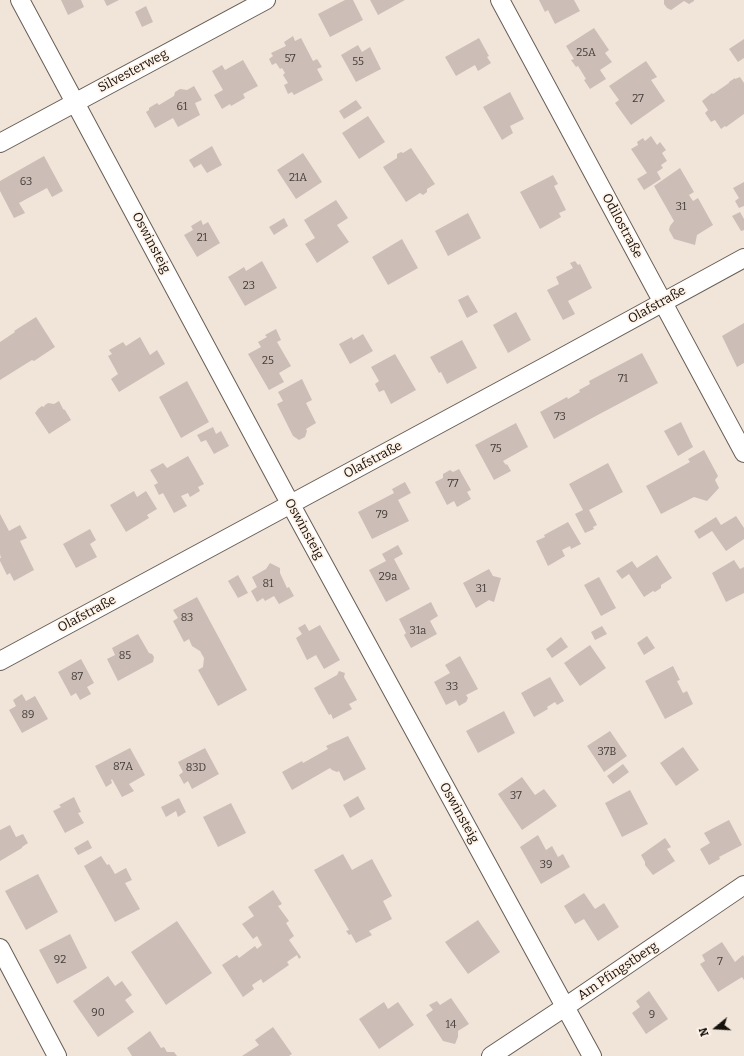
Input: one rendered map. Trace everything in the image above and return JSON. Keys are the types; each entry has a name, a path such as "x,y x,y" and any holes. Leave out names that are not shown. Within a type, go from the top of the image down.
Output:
{"street":[{"name":"Oswinsteig","path":"20,0 291,504 592,1056"},
{"name":"Silvesterweg","path":"0,143 266,0"},
{"name":"Odilostraße","path":"500,0 744,453"},
{"name":"Olafstraße","path":"0,661 744,258"},
{"name":"Am Pfingstberg","path":"491,1056 744,885"},
{"path":"0,948 57,1056"}],"building":[{"path":"61,0 81,0 84,7 68,15"},
{"path":"104,0 119,0 107,6"},
{"path":"345,0 353,0 363,20 330,37 318,14"},
{"path":"370,0 405,0 378,15"},
{"path":"539,0 574,0 580,11 555,24 548,10 545,12"},
{"path":"664,0 694,1 689,4 684,1 671,10 664,4"},
{"path":"146,6 153,22 142,27 135,12"},
{"path":"594,28 609,50 605,53 612,62 600,70 606,79 590,89 578,66 576,67 571,60 574,59 566,46"},
{"path":"293,36 295,41 301,38 313,61 317,59 322,67 317,69 323,80 294,95 292,92 288,94 284,85 288,83 283,75 285,73 282,68 280,69 276,63 272,65 269,59 273,56 271,53 286,46 284,42"},
{"path":"479,38 489,56 487,57 491,63 478,71 475,65 456,76 445,57"},
{"path":"744,39 744,58 738,62 729,49"},
{"path":"358,45 362,52 370,47 381,69 356,82 341,55"},
{"path":"243,60 258,86 243,94 245,98 222,109 214,95 223,90 212,71 222,65 225,70"},
{"path":"646,61 657,77 651,80 665,101 631,125 615,103 619,100 609,86"},
{"path":"740,77 744,83 744,114 721,129 715,120 711,122 705,113 708,110 702,101 735,78"},
{"path":"194,86 202,100 195,103 200,115 178,127 173,118 155,128 146,112 149,108 157,103 159,105 174,96 175,92 180,89 187,90"},
{"path":"510,92 524,119 510,126 513,133 502,140 483,107"},
{"path":"356,100 362,108 344,119 339,111"},
{"path":"368,116 385,142 359,159 342,133"},
{"path":"651,136 657,145 660,142 666,150 662,153 667,161 661,165 663,168 657,172 661,179 644,190 637,179 647,173 631,149 638,145 637,142 643,138 645,141"},
{"path":"212,146 222,165 207,173 201,164 194,168 189,160"},
{"path":"411,148 435,184 427,189 427,192 423,195 420,193 406,202 383,167 397,158 397,154 401,152 403,153"},
{"path":"303,153 322,182 296,199 277,170"},
{"path":"44,156 63,191 52,197 47,188 19,203 25,213 14,218 0,191 0,181"},
{"path":"680,168 694,192 689,195 693,201 698,198 713,225 697,235 695,245 674,239 669,230 674,221 654,186"},
{"path":"553,175 558,184 554,186 566,210 559,213 561,217 540,229 520,192"},
{"path":"744,182 744,206 739,208 735,201 739,198 733,188"},
{"path":"336,200 348,218 337,225 349,242 317,263 305,244 315,238 304,220"},
{"path":"740,212 744,219 744,230 741,231 732,216"},
{"path":"468,213 481,238 448,256 435,231"},
{"path":"284,218 288,226 274,235 269,227"},
{"path":"201,220 203,225 208,222 220,243 197,257 184,235 193,230 191,226"},
{"path":"402,239 418,268 388,285 372,257"},
{"path":"262,261 277,288 245,306 228,277 244,267 246,271"},
{"path":"575,261 578,265 580,264 592,288 568,301 575,314 563,320 547,290 559,284 556,277 573,268 570,263"},
{"path":"468,295 478,312 467,318 458,300"},
{"path":"516,312 531,340 508,353 493,325"},
{"path":"36,317 55,347 34,361 32,360 0,380 0,342"},
{"path":"744,323 744,363 737,367 722,336"},
{"path":"276,329 281,340 277,342 291,366 279,373 284,382 269,390 248,354 261,347 258,342 267,337 265,335"},
{"path":"363,334 373,351 350,364 339,344 352,337 353,340"},
{"path":"140,337 150,355 157,350 165,364 119,392 111,379 118,374 108,356 112,354 109,350 123,342 126,346"},
{"path":"462,340 477,368 447,384 441,372 439,373 430,357"},
{"path":"642,353 658,383 554,439 540,412 567,397 568,399 580,392 579,390 590,384 589,381"},
{"path":"395,354 416,390 391,404 384,390 379,392 375,384 379,381 371,367"},
{"path":"302,379 312,400 306,403 316,423 306,429 307,431 305,437 299,440 293,436 277,404 283,401 278,392"},
{"path":"187,381 209,422 181,438 159,397"},
{"path":"59,401 71,420 49,434 35,413 38,409 42,406 44,407 48,403 54,404"},
{"path":"681,422 693,447 678,456 664,431"},
{"path":"516,423 528,447 503,461 506,465 507,464 511,471 494,480 475,445"},
{"path":"213,427 216,434 221,431 229,446 214,454 206,440 201,442 197,435"},
{"path":"704,450 718,476 715,480 719,488 707,501 694,497 661,514 646,486 690,462 688,459"},
{"path":"188,456 204,484 198,487 200,491 190,497 188,493 181,496 187,506 174,513 163,493 159,495 154,485 158,483 150,470 163,463 167,468"},
{"path":"608,463 623,492 589,510 597,525 593,527 594,529 585,533 575,514 583,510 569,484"},
{"path":"459,469 471,490 467,492 471,499 457,507 454,501 447,505 435,482 443,478 443,474 450,470 453,472"},
{"path":"405,482 411,493 398,500 409,521 372,539 358,512 394,493 392,489"},
{"path":"134,491 137,497 146,491 157,509 147,515 149,518 126,532 110,505"},
{"path":"0,514 9,531 20,525 27,538 20,541 34,570 14,581 10,573 7,575 0,561"},
{"path":"736,516 744,528 744,539 726,551 712,531 699,539 694,531 716,517 721,525"},
{"path":"568,522 581,544 571,549 570,546 562,550 565,556 548,566 536,541"},
{"path":"90,529 96,540 90,544 97,557 76,568 63,544"},
{"path":"398,545 403,554 394,559 410,589 386,602 369,570 386,561 382,554"},
{"path":"657,555 672,578 661,585 661,588 644,597 629,574 622,579 616,571 632,561 637,568"},
{"path":"734,560 740,569 744,567 744,593 726,602 712,573"},
{"path":"270,563 280,568 280,573 287,588 289,587 294,596 279,604 274,596 265,601 263,598 257,602 251,591 257,587 252,577 266,569"},
{"path":"489,569 493,576 501,578 494,602 489,600 476,608 463,583"},
{"path":"238,575 248,593 238,598 228,581"},
{"path":"599,577 616,608 601,616 584,585"},
{"path":"197,597 247,690 218,706 198,670 203,667 204,658 200,651 192,646 189,639 184,642 173,621 178,618 173,610"},
{"path":"431,602 438,616 430,621 437,634 411,648 404,635 406,633 399,619"},
{"path":"305,624 309,631 320,625 340,660 324,669 316,655 307,660 296,638 302,634 298,628"},
{"path":"602,626 607,634 595,640 591,632"},
{"path":"138,634 149,653 154,657 153,662 118,681 107,659 115,655 112,648"},
{"path":"647,636 655,648 644,655 637,643"},
{"path":"561,637 568,647 552,658 546,649"},
{"path":"590,645 606,668 580,686 564,663"},
{"path":"460,656 478,689 466,695 468,698 466,702 459,706 456,700 446,705 434,682 450,673 445,665"},
{"path":"81,659 94,683 87,687 91,694 80,700 76,693 71,696 58,672"},
{"path":"673,666 680,680 677,681 683,693 687,691 693,704 665,719 645,681"},
{"path":"339,671 345,673 344,677 357,700 349,704 352,709 333,719 331,714 329,715 314,688 337,675"},
{"path":"550,677 564,701 557,705 555,702 547,707 548,709 534,717 521,693"},
{"path":"22,694 26,701 35,696 48,719 22,733 9,710 16,706 13,700"},
{"path":"504,711 515,733 478,753 466,731"},
{"path":"610,731 627,756 604,772 587,746"},
{"path":"348,736 366,769 344,781 339,771 337,772 330,768 292,790 282,772 302,761 303,763 328,749 326,746"},
{"path":"683,747 699,770 676,786 660,763"},
{"path":"130,748 145,775 129,784 134,791 122,797 112,779 112,783 106,787 95,766"},
{"path":"205,748 219,774 192,789 188,781 184,784 179,775 183,772 178,762"},
{"path":"623,764 629,772 613,784 607,776"},
{"path":"522,777 535,795 544,789 557,806 522,830 498,794"},
{"path":"630,790 648,824 622,837 605,803"},
{"path":"358,796 365,809 350,818 343,805"},
{"path":"74,797 81,812 78,813 84,823 65,833 53,811 61,807 59,805"},
{"path":"179,798 186,812 178,817 176,811 166,817 161,807"},
{"path":"231,803 246,833 218,847 203,817"},
{"path":"729,820 742,845 719,857 720,859 709,865 700,849 710,843 704,833"},
{"path":"10,825 16,837 23,834 28,843 0,861 0,830"},
{"path":"538,835 546,850 552,846 558,857 563,854 570,867 541,884 520,847"},
{"path":"665,838 671,847 667,849 675,861 653,875 645,865 641,855"},
{"path":"88,840 92,848 78,855 74,848"},
{"path":"343,854 352,870 372,859 392,896 383,901 392,919 369,931 372,935 356,943 351,934 349,935 346,931 349,930 314,870"},
{"path":"101,856 107,865 109,864 115,874 126,868 132,880 125,883 140,909 115,922 84,866"},
{"path":"38,874 58,912 26,930 5,891"},
{"path":"273,890 282,904 278,906 289,921 286,923 294,936 289,940 301,957 299,959 297,955 287,962 289,965 263,983 261,979 252,985 254,989 243,997 222,965 237,955 239,958 255,946 257,949 262,945 257,936 253,939 242,924 254,916 248,907"},
{"path":"584,893 595,909 604,903 619,927 598,941 584,919 575,924 564,906"},
{"path":"478,920 500,952 468,974 445,942"},
{"path":"177,921 212,973 166,1005 131,952"},
{"path":"70,934 87,968 57,984 39,950"},
{"path":"722,942 735,962 743,955 744,980 742,977 718,992 700,964 705,961 702,955"},
{"path":"108,976 115,986 122,981 132,995 125,1000 134,1012 98,1037 73,1001"},
{"path":"649,991 668,1019 646,1034 632,1013 640,1007 636,1001"},
{"path":"451,998 469,1024 458,1031 458,1037 455,1044 443,1041 426,1015 433,1010 429,1005 437,1001 440,1005"},
{"path":"384,1002 388,1009 398,1002 414,1025 379,1049 359,1019"},
{"path":"273,1027 292,1054 289,1056 242,1056 259,1045 255,1040"},
{"path":"150,1031 161,1048 164,1047 167,1052 174,1052 177,1056 132,1056 127,1048"}]}
